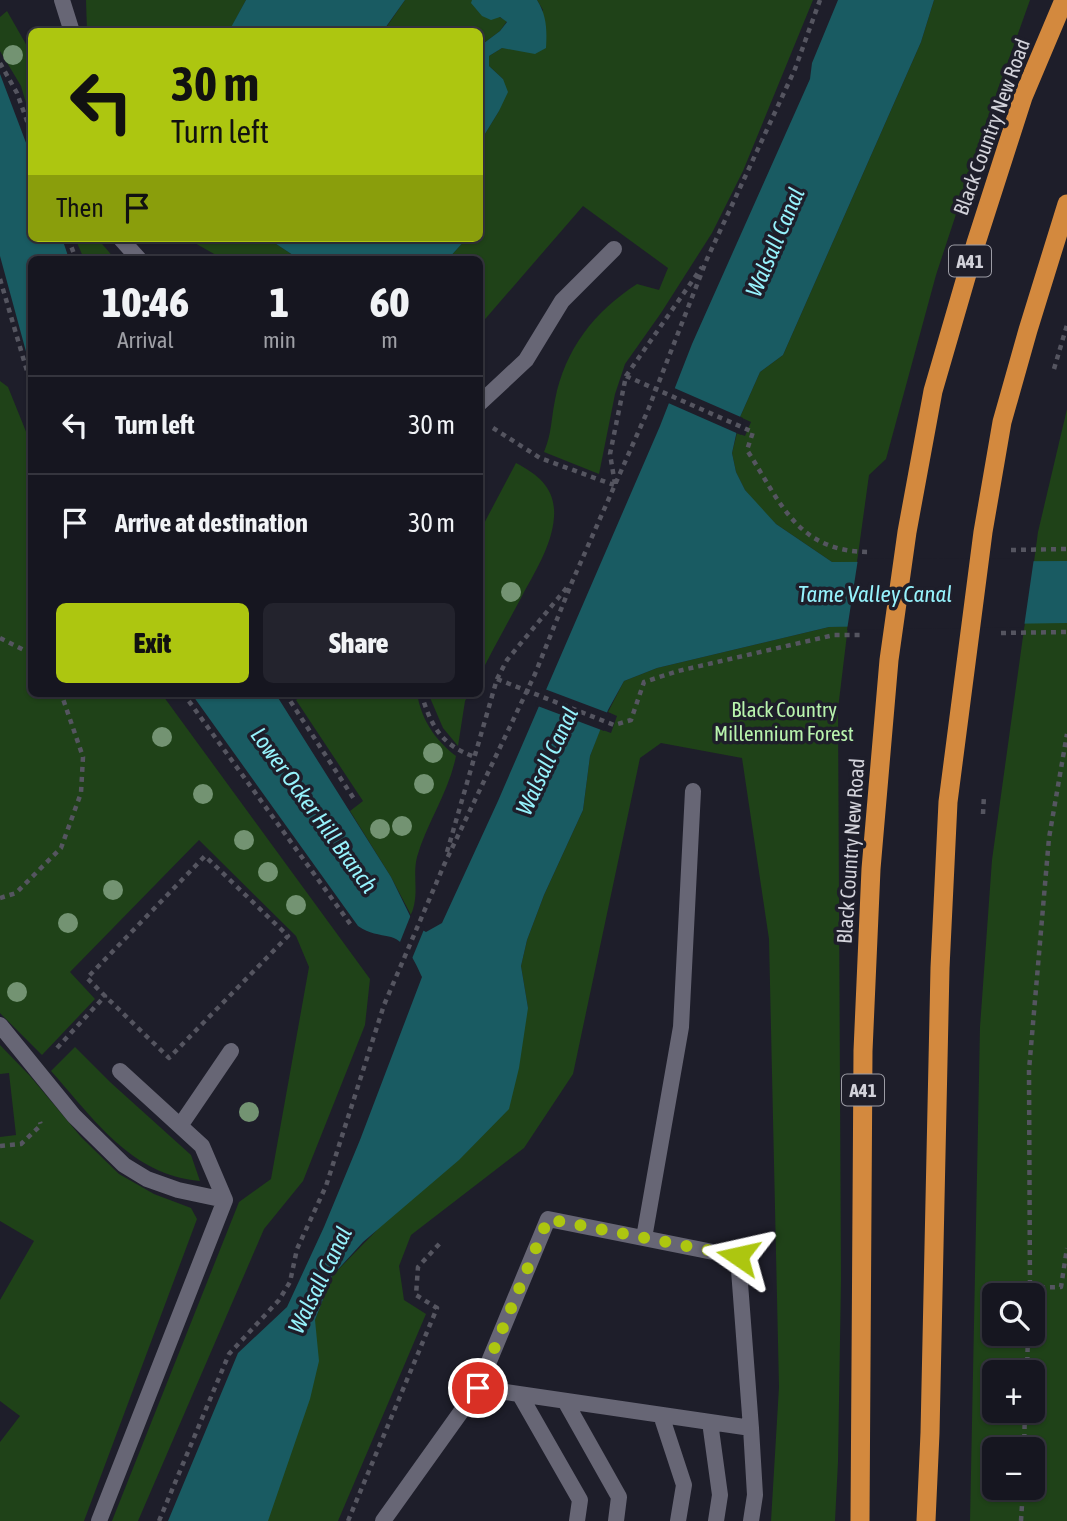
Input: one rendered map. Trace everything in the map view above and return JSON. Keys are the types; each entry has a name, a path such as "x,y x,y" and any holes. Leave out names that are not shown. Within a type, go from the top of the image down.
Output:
{"highway":[{"name":"Black Country New Road","path":"860,1521 863,1051 871,869 889,660 907,532 933,391 976,243 1023,97 1064,0"},
{"path":"926,1521 940,968 948,802 983,532 1002,422 1067,204"}],"lane":[{"path":"62,0 71,28"},
{"path":"124,242 136,256"},
{"path":"483,400 526,360 562,301 614,250"},
{"path":"644,1237 681,1027 693,791"},
{"path":"0,1025 74,1116 124,1165 147,1179 178,1190 225,1200"},
{"path":"180,1126 231,1051"},
{"path":"99,1521 225,1200 202,1146 120,1071"},
{"path":"383,1521 478,1388 548,1219 738,1256 755,1495 751,1521"},
{"path":"478,1388 751,1428"},
{"path":"520,1395 580,1500 577,1521"},
{"path":"565,1401 619,1497 616,1521"},
{"path":"661,1415 684,1485 678,1521"},
{"path":"710,1422 720,1495 716,1521"}],"path":[{"path":"159,1521 229,1353 279,1300 290,1282 298,1249 326,1186 384,1005 444,865 535,674 648,410 707,260 795,69 820,0"},
{"path":"0,63 17,93 28,124"},
{"path":"615,485 610,454 626,376 707,260"},
{"path":"0,279 28,374"},
{"path":"1052,375 1067,326"},
{"path":"626,376 753,432"},
{"path":"489,426 540,458 615,485"},
{"path":"444,865 497,678 507,660 574,579"},
{"path":"999,633 1067,632"},
{"path":"497,678 614,725 631,720 644,682 678,671 834,635 862,635"},
{"path":"0,638 28,652"},
{"path":"0,898 16,893 61,848 81,793 83,757 62,697"},
{"path":"186,697 351,925"},
{"path":"288,697 356,802"},
{"path":"423,697 435,728 447,743 457,751 475,757"},
{"path":"1030,1283 1030,1070 1049,838 1067,734"},
{"path":"205,856 288,936 169,1058 105,996 87,978 205,856"},
{"path":"0,1146 21,1144 41,1125 27,1080 105,996"},
{"path":"348,1521 437,1308 416,1295 418,1267 441,1242"},
{"path":"1045,1288 1061,1287 1067,1248"},
{"path":"1021,1521 1022,1500"}],"green space":[{"path":"86,0 246,0 231,28 87,28"},
{"path":"405,0 472,0 472,3 507,21 500,31 483,44 483,28 386,28"},
{"path":"537,0 813,0 743,171 712,233 625,364 615,394 599,474 544,452 566,364 584,333 607,307 637,284 659,290 668,268 583,206 483,322 483,256 451,256 463,242 483,242 483,137 499,111 503,79 489,66 489,56 502,48 516,49 543,10"},
{"path":"934,0 1030,0 936,275 886,459 869,475 857,562 832,562 776,524 760,508 745,490 736,472 732,453 737,433 745,436 751,422 740,417 760,372 783,355 921,42"},
{"path":"7,11 28,48 28,110 21,86 0,51 0,17"},
{"path":"77,242 100,242 112,256 83,256"},
{"path":"193,242 273,242 294,256 218,256"},
{"path":"0,381 8,387 28,437 28,697 164,697 370,979 365,1025 303,1181 264,1229 138,1521 112,1521 239,1202 271,1179 309,967 296,936 199,840 70,972 95,999 42,1055 0,1013"},
{"path":"1067,409 1067,561 1034,562 1038,532"},
{"path":"516,463 539,478 549,491 554,507 550,538 542,559 483,669 483,525"},
{"path":"1025,622 1067,623 1067,1521 970,1521 980,1027 992,860"},
{"name":"Black Country Millennium Forest","path":"848,626 838,709 841,1279 835,1521 771,1521 779,1387 769,939 742,758 661,743 640,758 573,1074 524,1148 411,1235 399,1266 404,1300 426,1314 338,1521 237,1521 332,1276 376,1231 528,1008 521,966 527,940 544,895 583,810 590,756 600,729 611,733 617,716 608,712 624,681 657,668 829,627"},
{"path":"300,697 418,697 430,728 456,756 417,857 415,899 411,915 350,811 363,801 296,700"},
{"path":"430,697 468,697 458,746 443,728"},
{"path":"0,1045 81,1137 119,1174 154,1194 191,1208 197,1219 84,1521 0,1521 0,1442 20,1416 0,1401 0,1300 34,1241 0,1221 0,1137 16,1135 9,1073 0,1074"},
{"path":"75,1047 191,1155 200,1181 176,1177 154,1168 116,1142 99,1125 51,1071"}],"water":[{"path":"246,0 405,0 385,28 231,28"},
{"path":"472,0 537,0 545,17 546,48 535,54 502,48 489,56 489,66 503,79 508,92 483,137 483,44 507,22 500,17 491,20 482,16 471,3"},
{"path":"838,0 934,0 921,42 783,355 760,372 740,417 732,453 736,472 745,490 776,524 832,562 1067,561 1067,623 829,627 657,668 624,681 608,710 590,756 583,810 544,895 527,940 521,966 528,1008 519,1068 509,1109 459,1160 363,1242 332,1276 315,1320 319,1361 310,1399 268,1521 168,1521 238,1353 287,1307 360,1140 422,977 410,954 396,939 358,926 194,697 278,697 391,877 415,926 426,932 442,923 498,801 660,426 692,344 810,79 812,63"},
{"path":"0,74 28,148 28,242 63,242 68,256 28,256 28,359 0,256"},
{"path":"273,242 463,242 451,256 294,256"}],"pier":[{"path":"672,387 743,418 741,435 666,402"},
{"path":"1034,558 1024,627 847,630 858,559"},
{"path":"542,688 611,714 604,731 535,705"},
{"path":"412,912 418,924 425,927 411,961 398,947"}],"route":[{"path":"478,1388 548,1219 738,1256"}],"water label":[{"name":"Walsall Canal","path":"775,242"},
{"name":"Tame Valley Canal","path":"875,594"},
{"name":"Walsall Canal","path":"547,761"},
{"name":"Lower Ocker Hill Branch","path":"314,810"},
{"name":"Walsall Canal","path":"320,1280"}]}
